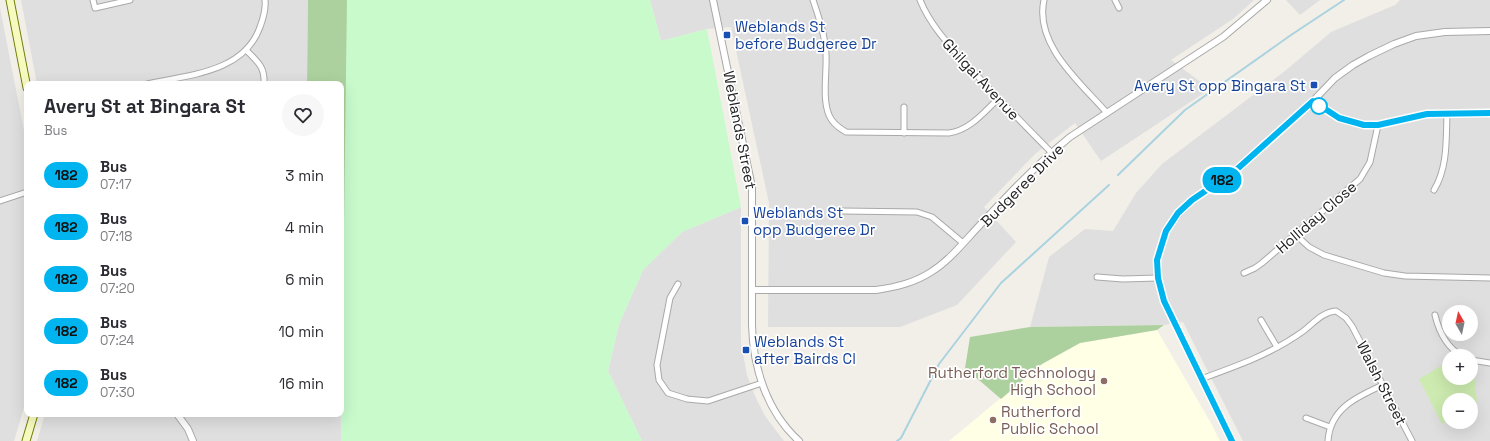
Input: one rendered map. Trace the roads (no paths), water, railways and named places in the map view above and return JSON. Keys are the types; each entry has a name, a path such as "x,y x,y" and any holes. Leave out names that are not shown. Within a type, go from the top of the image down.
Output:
{"main road":[{"path":"10,0 26,81"},
{"path":"26,441 33,417"}],"street":[{"path":"93,0 95,8 130,0"},
{"path":"160,81 221,67 232,61 246,50 259,31 263,18 265,0"},
{"name":"Weblands Street","path":"713,0 751,180 753,205 752,341 757,367 769,399 777,414 796,440"},
{"path":"813,0 826,53 826,105 829,116 836,125 846,132 959,132 970,126 998,99"},
{"name":"Ghilgai Avenue","path":"920,0 924,10 941,36 998,99 1051,152"},
{"path":"1044,0 1042,7 1045,32 1056,56 1107,113"},
{"path":"1115,0 1119,8"},
{"name":"Budgeree Drive","path":"752,290 876,290 893,288 907,284 931,272 947,260 1026,176 1051,152 1070,137 1223,37 1267,0"},
{"path":"1232,441 1164,301 1158,278 1157,260 1166,231 1178,213 1192,200 1235,171 1313,101 1335,78 1353,64 1394,44 1416,36 1430,33 1490,31"},
{"path":"246,50 259,63 263,70 264,81"},
{"path":"1313,101 1339,118 1364,125 1378,125 1427,114 1490,112"},
{"path":"904,108 904,133"},
{"path":"1434,190 1440,180 1444,163 1447,113"},
{"name":"Holliday Close","path":"1244,273 1255,268 1296,235 1360,179 1370,162 1378,125"},
{"path":"0,201 24,193"},
{"path":"842,212 917,212 932,217 963,243"},
{"path":"1296,235 1309,246 1324,255 1384,273 1405,276 1457,276 1490,278"},
{"path":"1097,277 1123,279 1158,278"},
{"path":"678,284 670,298 657,365 659,380 668,393 687,399 708,401 762,383"},
{"name":"Walsh Street","path":"1201,379 1251,361 1302,332 1326,313 1336,312 1342,314 1352,326 1412,441"},
{"path":"1435,315 1439,329 1447,344 1452,349"},
{"path":"1261,320 1277,347"},
{"path":"1478,361 1490,363"},
{"path":"1328,441 1330,427 1344,406 1383,385"},
{"path":"179,417 188,429 193,441"},
{"path":"1306,418 1330,427"}],"waterway":[{"path":"1118,175 1185,110 1291,35 1344,0"},
{"path":"897,441 901,438 939,364 1001,283 1109,185"}],"place":[{"name":"Weblands St before Budgeree Dr","path":"727,35"},
{"name":"Avery St opp Bingara St","path":"1314,85"},
{"name":"Weblands St opp Budgeree Dr","path":"745,221"},
{"name":"Weblands St after Bairds Cl","path":"746,350"},
{"name":"Rutherford Technology High School","path":"1104,381"},
{"name":"Rutherford Public School","path":"993,420"}]}
